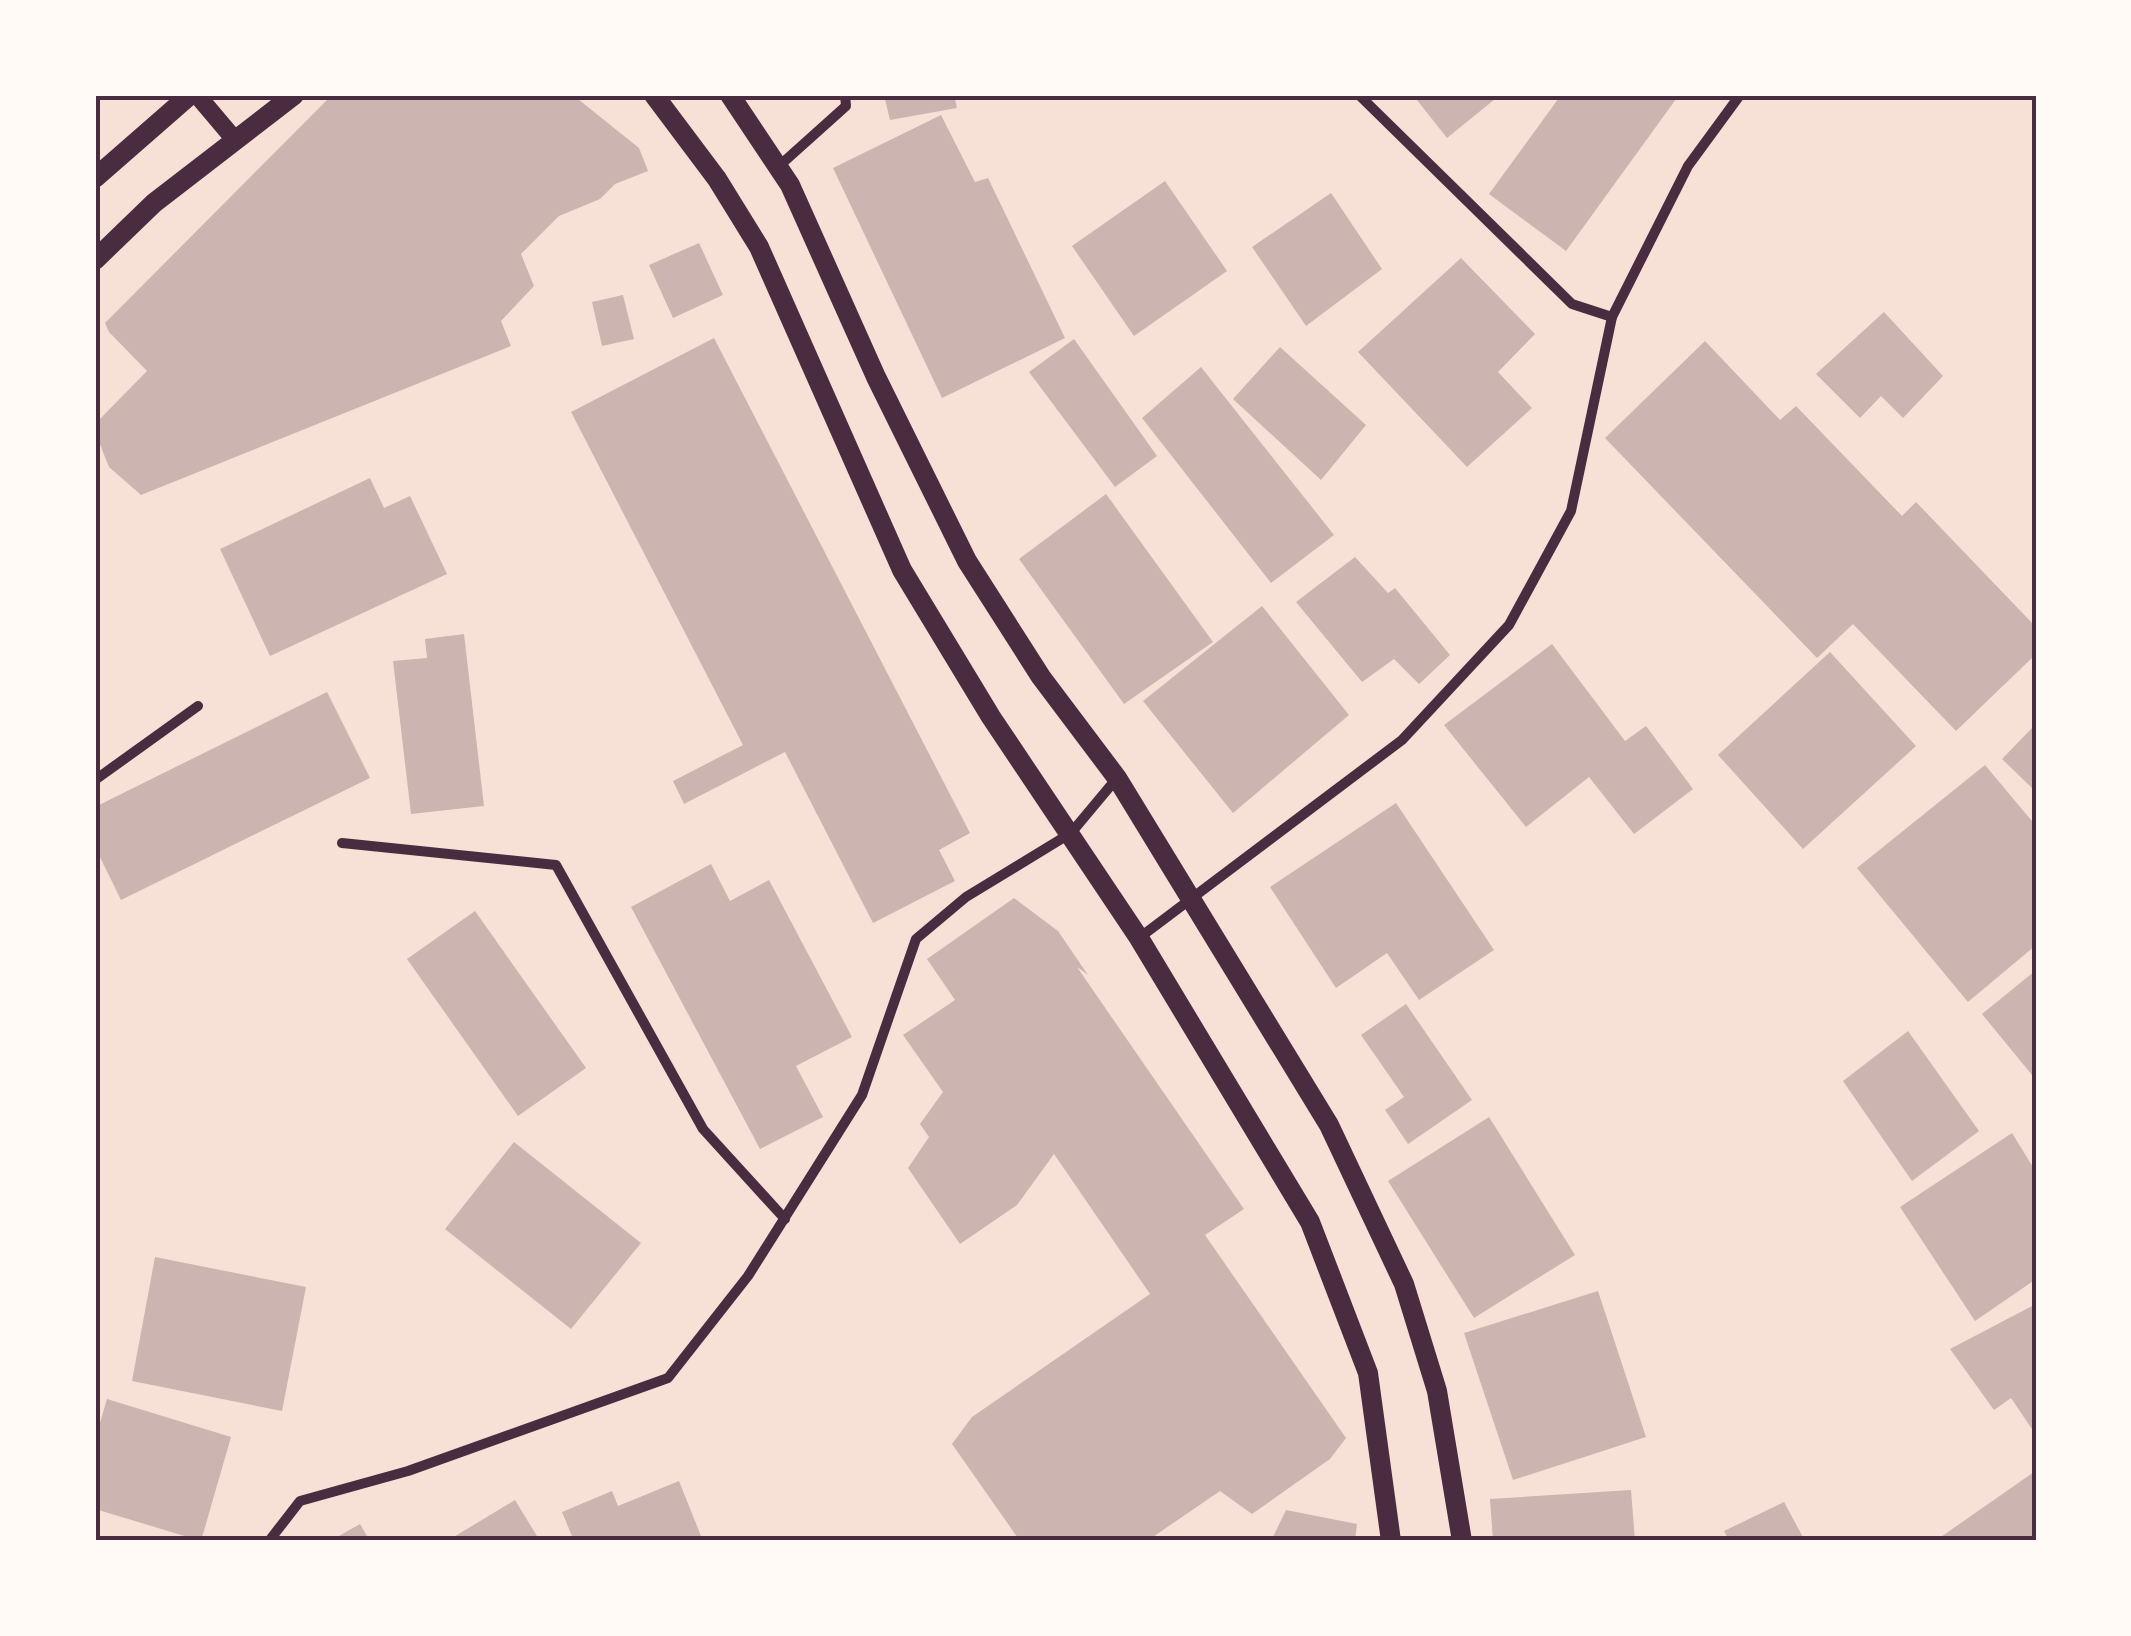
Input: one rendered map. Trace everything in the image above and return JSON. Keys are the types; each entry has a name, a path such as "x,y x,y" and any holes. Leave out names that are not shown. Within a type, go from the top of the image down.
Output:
{"main road":[{"path":"95,178 194,95"},
{"path":"95,260 154,203 294,95"},
{"path":"654,95 717,178 759,248 902,570 991,717 1139,938 1310,1222 1368,1373 1392,1541"},
{"path":"730,95 778,167 967,562 1041,677 1117,778 1329,1126 1404,1284 1437,1390 1462,1541"}],"street":[{"path":"194,95 235,140"},
{"path":"778,167 846,106 845,95"},
{"path":"1359,95 1572,304 1612,317"},
{"path":"1139,938 1402,740 1509,625 1571,511 1612,317 1688,166 1740,95"},
{"path":"95,780 198,706"},
{"path":"269,1541 300,1500 408,1471 668,1378 748,1276 862,1095 916,939 966,898 1071,832 1117,778"},
{"path":"342,843 556,865 703,1129 785,1218"}],"building":[{"path":"342,95 573,95 639,148 648,171 615,184 600,199 559,216 521,254 534,286 501,321 511,346 141,495 109,467 95,432 95,424 147,371 105,323 328,99"},
{"path":"884,95 954,95 957,108 890,120"},
{"path":"1413,95 1500,95 1447,138"},
{"path":"1561,95 1679,95 1566,251 1489,194"},
{"path":"941,115 975,182 988,178 1065,338 942,398 833,168"},
{"path":"1165,181 1227,271 1134,336 1072,246"},
{"path":"1331,193 1382,269 1306,326 1252,247"},
{"path":"699,243 723,295 673,318 649,265"},
{"path":"1461,258 1535,334 1498,372 1532,408 1467,467 1358,352"},
{"path":"623,295 634,339 602,346 592,302"},
{"path":"1884,312 1943,376 1903,418 1881,396 1860,418 1816,374"},
{"path":"714,338 970,833 939,850 955,881 873,923 785,752 684,804 673,781 743,745 571,412"},
{"path":"1074,339 1157,456 1115,487 1029,372"},
{"path":"1705,341 1780,420 1796,406 1902,516 1916,502 2036,627 2036,654 1956,731 1853,624 1817,658 1605,438"},
{"path":"1280,347 1366,425 1321,480 1233,399"},
{"path":"1201,367 1334,535 1271,583 1142,418"},
{"path":"370,478 384,508 410,496 447,574 270,656 220,549"},
{"path":"1106,494 1213,642 1124,704 1019,559"},
{"path":"1355,557 1388,593 1395,588 1450,655 1419,684 1394,659 1362,682 1296,602"},
{"path":"1262,606 1349,715 1233,813 1143,701"},
{"path":"464,634 484,806 411,814 393,661 427,658 425,639"},
{"path":"1552,644 1625,741 1646,726 1693,789 1634,834 1589,777 1526,827 1444,725"},
{"path":"1830,652 1916,746 1803,849 1718,755"},
{"path":"327,692 370,778 121,900 95,847 95,807"},
{"path":"2036,724 2036,792 2002,759"},
{"path":"1985,765 2036,826 2036,945 1968,1002 1857,868"},
{"path":"1396,803 1494,950 1419,1000 1387,953 1336,988 1270,887"},
{"path":"711,864 730,901 769,880 852,1037 796,1066 823,1117 760,1149 631,907"},
{"path":"1014,898 1058,931 1088,975 1077,967 1244,1209 1205,1235 1346,1438 1330,1459 1252,1514 1220,1491 1147,1541 1020,1541 952,1444 972,1417 1150,1294 1054,1154 1017,1205 960,1244 908,1168 929,1137 920,1124 943,1092 903,1035 955,1000 927,959"},
{"path":"475,911 586,1068 518,1116 407,959"},
{"path":"2036,970 2036,1080 1982,1014"},
{"path":"1406,1004 1472,1100 1408,1144 1385,1110 1404,1097 1361,1035"},
{"path":"1908,1031 1979,1131 1912,1181 1843,1081"},
{"path":"1489,1117 1575,1255 1474,1318 1388,1181"},
{"path":"2012,1133 2036,1172 2036,1279 1975,1321 1900,1207"},
{"path":"514,1142 641,1243 571,1329 445,1229"},
{"path":"155,1257 306,1287 282,1411 132,1381"},
{"path":"1598,1291 1646,1437 1513,1480 1464,1333"},
{"path":"2036,1304 2036,1435 2011,1398 1994,1410 1950,1349"},
{"path":"107,1399 231,1437 201,1541 95,1509 95,1440"},
{"path":"2034,1472 2036,1541 1935,1541"},
{"path":"679,1481 703,1541 574,1541 562,1512 612,1491 618,1506"},
{"path":"1631,1490 1635,1541 1493,1541 1490,1499"},
{"path":"515,1500 540,1541 447,1541"},
{"path":"1784,1502 1805,1541 1729,1541 1724,1531"},
{"path":"1286,1510 1357,1524 1355,1541 1271,1541"},
{"path":"360,1524 370,1541 330,1541"}]}
